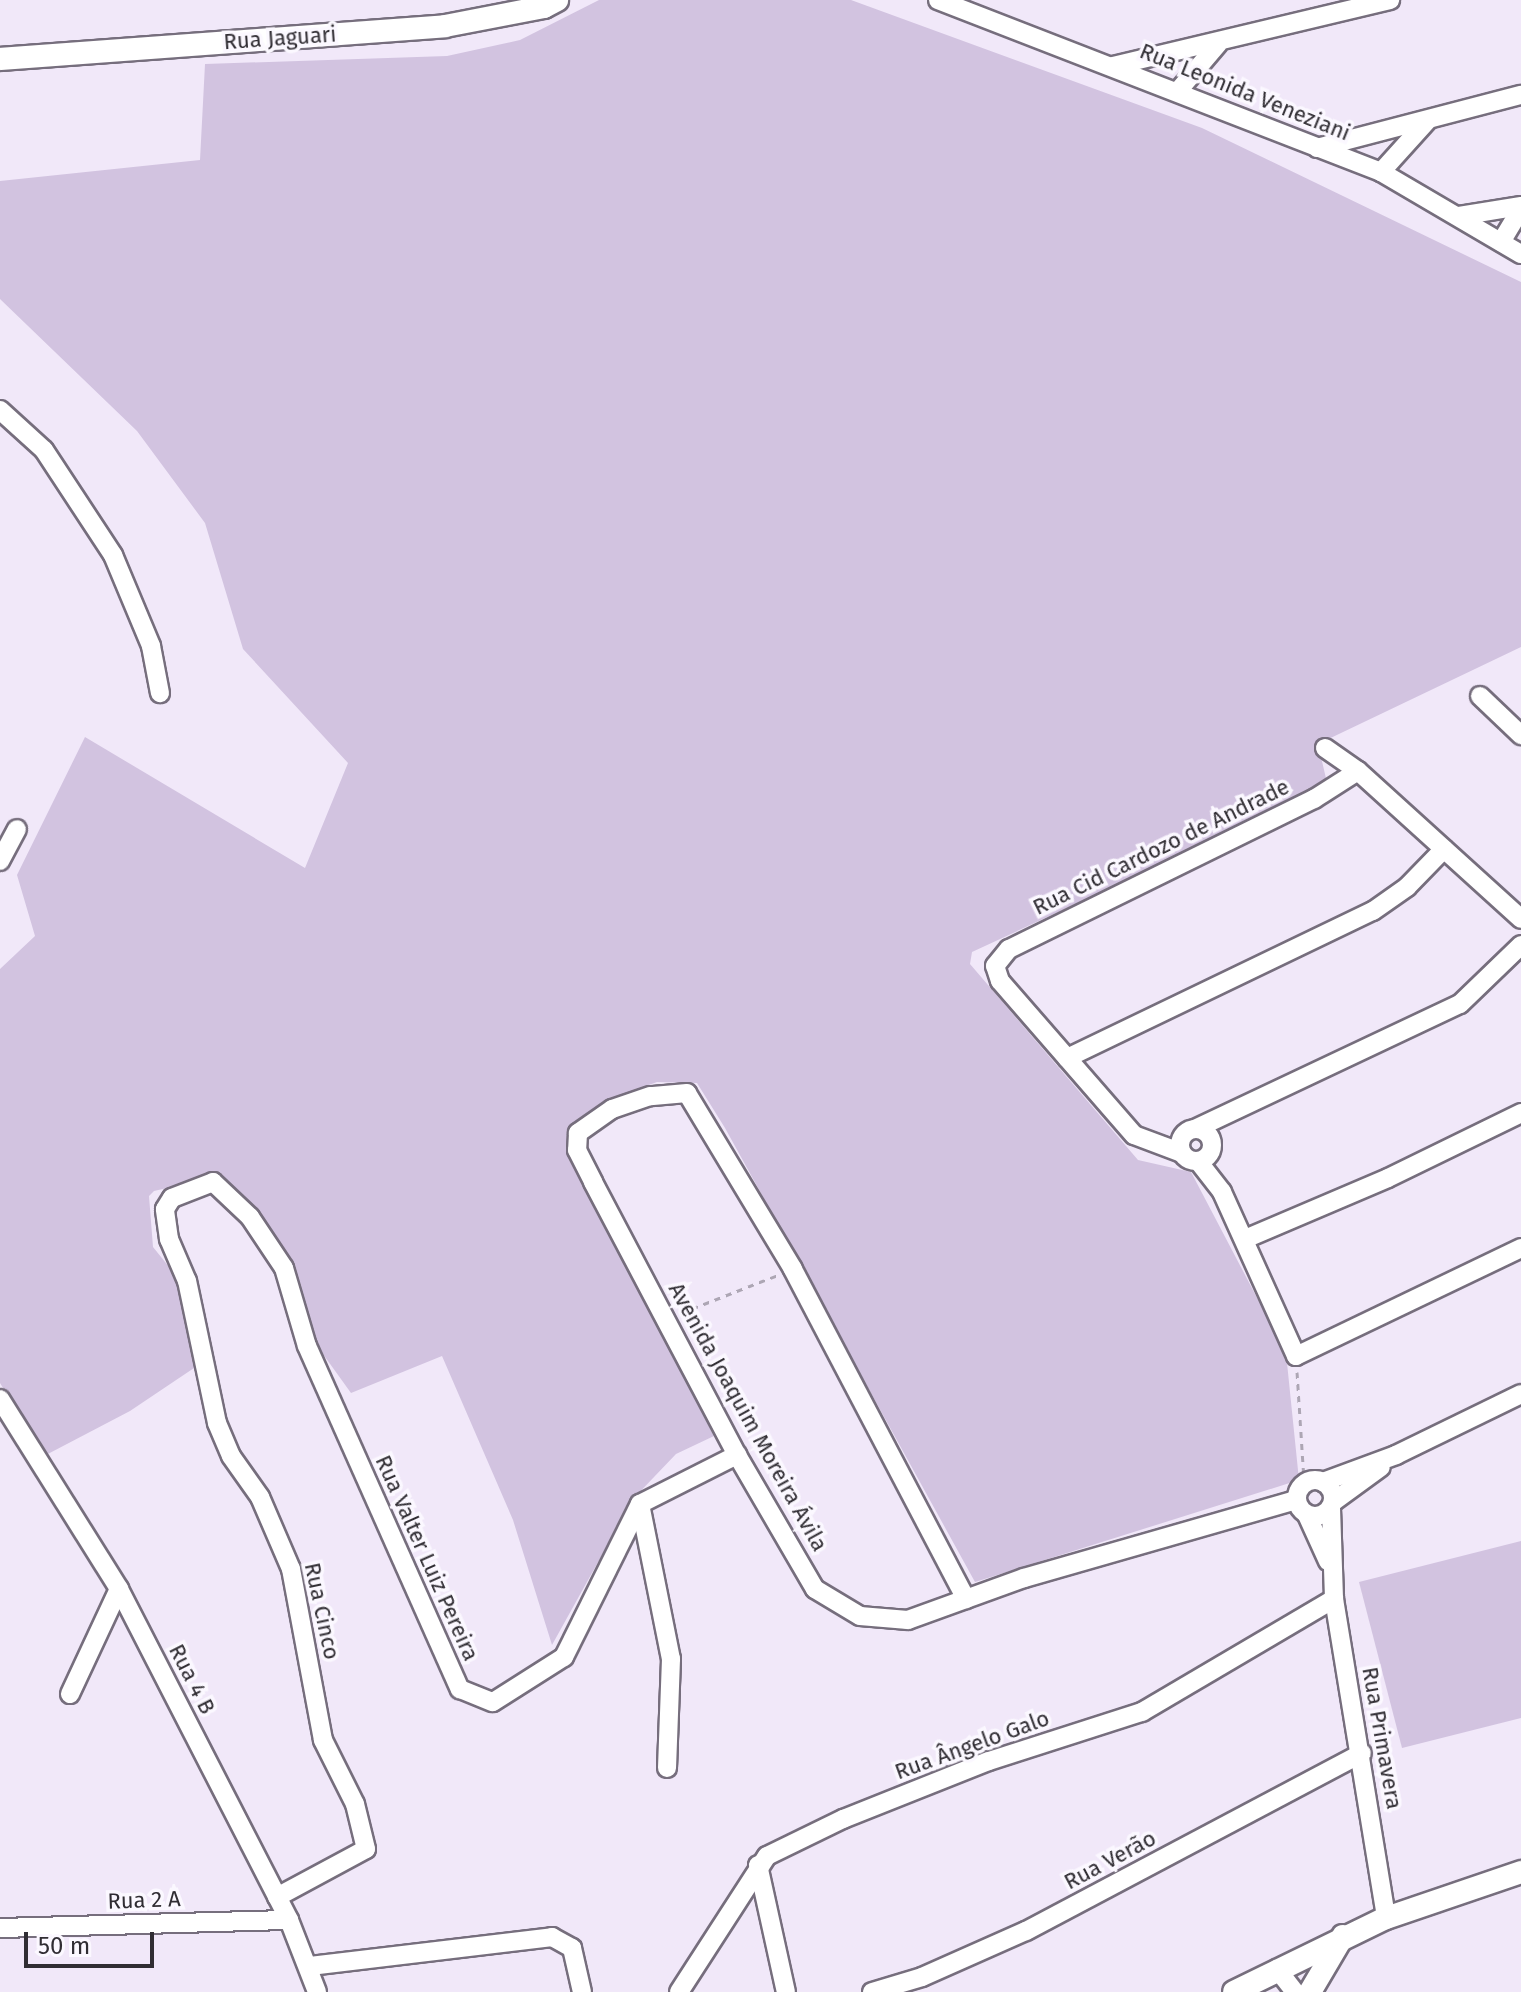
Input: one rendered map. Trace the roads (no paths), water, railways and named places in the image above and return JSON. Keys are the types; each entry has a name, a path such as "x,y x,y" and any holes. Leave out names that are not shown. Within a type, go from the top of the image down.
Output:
{"street":[{"name":"Rua Jaguari","path":"0,59 445,26 544,7 557,0"},
{"name":"Rua Leonida Veneziani","path":"938,0 1381,172 1521,254"},
{"path":"990,19 995,0"},
{"path":"1113,66 1218,44 1390,0"},
{"path":"1178,91 1218,44"},
{"path":"1317,148 1521,95"},
{"path":"1381,172 1428,120"},
{"path":"1459,216 1521,208"},
{"path":"1501,242 1521,208"},
{"path":"0,410 44,450 113,555 151,646 160,693"},
{"path":"1480,696 1521,735"},
{"path":"1325,748 1358,771 1521,919"},
{"name":"Rua Cid Cardozo de Andrade","path":"1067,1058 996,973 999,959 1009,949 1314,799 1358,771"},
{"path":"0,861 17,829"},
{"path":"1444,849 1407,887 1373,911 1067,1058 1134,1135 1156,1144 1196,1145 1244,1109 1460,1004 1521,945"},
{"name":"Avenida Joaquim Moreira Ávila","path":"966,1599 793,1269 687,1093 650,1096 612,1109 578,1133 577,1150 737,1455 815,1589 860,1616 908,1620 966,1599 1308,1495 1521,1394"},
{"path":"1245,1239 1388,1178 1521,1113"},
{"path":"1196,1145 1245,1239 1296,1356 1521,1248"},
{"name":"Rua Valter Luiz Pereira","path":"213,1182 250,1217 284,1268 307,1346 460,1689 493,1702 564,1657 640,1504"},
{"name":"Rua Cinco","path":"213,1182 172,1198 165,1209 169,1239 187,1281 217,1423 231,1456 260,1497 291,1569 323,1740 355,1804 366,1849 277,1897"},
{"name":"Rua 4 B","path":"0,1399 119,1589 289,1920 310,1966 317,1992"},
{"path":"667,1768 671,1659 640,1504 737,1455"},
{"name":"Avenida Joaquim Moreira Ávila","path":"1332,1505 1396,1455"},
{"path":"1331,1490 1332,1505 1320,1516 1308,1495 1331,1490"},
{"name":"Rua Primavera","path":"1308,1495 1331,1567"},
{"name":"Rua Primavera","path":"1332,1505 1334,1599 1362,1753 1386,1918"},
{"path":"70,1694 119,1589"},
{"name":"Rua Ângelo Galo","path":"679,1992 758,1865 843,1819 989,1761 1142,1712 1334,1599"},
{"name":"Rua Verão","path":"872,1992 922,1977 1026,1931 1362,1753"},
{"path":"758,1865 786,1992"},
{"path":"1251,1989 1277,1969 1343,1936 1521,1872"},
{"name":"Rua 2 A","path":"0,1928 289,1920"},
{"path":"1310,1992 1343,1936"},
{"path":"310,1966 552,1937 572,1948 582,1992"},
{"path":"1277,1969 1295,1992"}]}
